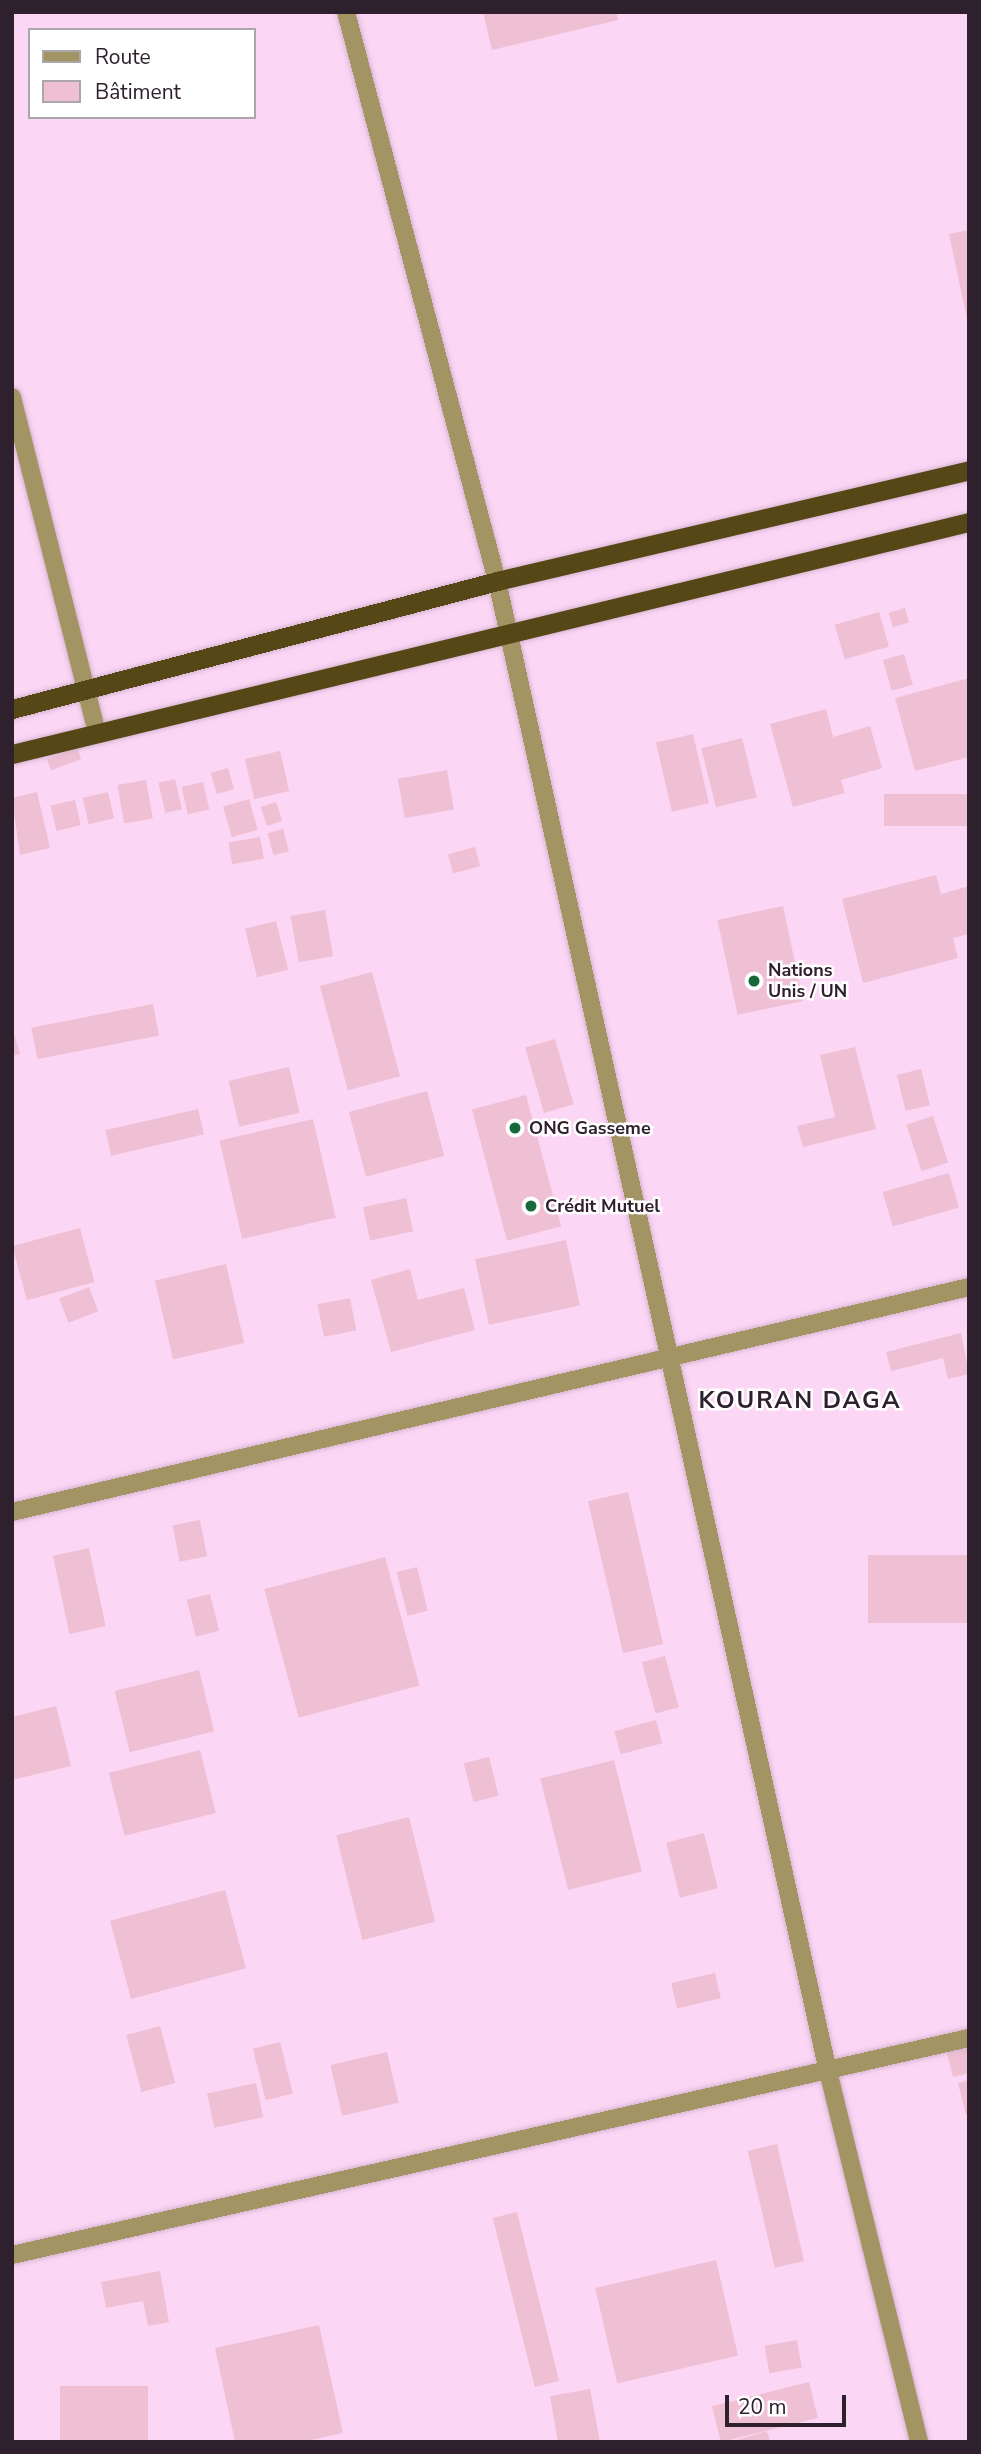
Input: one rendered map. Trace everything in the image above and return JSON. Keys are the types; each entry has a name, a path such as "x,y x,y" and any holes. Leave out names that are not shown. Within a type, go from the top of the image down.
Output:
{"highway":[{"path":"12,709 497,581 969,470"},
{"path":"12,754 969,522"}],"street":[{"path":"346,12 497,581 828,2071 919,2442"},
{"path":"12,397 97,732"},
{"path":"12,1512 969,1287"},
{"path":"12,2255 969,2038"}],"building":[{"path":"483,12 616,12 618,20 492,50"},
{"path":"969,230 969,324 968,324 949,234"},
{"path":"905,608 909,622 893,627 889,613"},
{"path":"879,612 889,647 845,659 835,625"},
{"path":"904,654 913,685 892,691 883,660"},
{"path":"969,678 969,757 915,771 895,698"},
{"path":"826,709 833,737 870,726 882,768 841,780 845,793 793,807 770,724"},
{"path":"693,734 709,803 672,812 656,743"},
{"path":"742,738 757,797 716,807 701,748"},
{"path":"77,748 81,759 51,770 47,759"},
{"path":"280,751 289,791 254,799 245,759"},
{"path":"228,768 234,789 217,794 211,773"},
{"path":"447,770 454,809 405,818 398,779"},
{"path":"175,779 182,809 165,813 158,783"},
{"path":"146,780 153,818 124,823 117,785"},
{"path":"203,782 209,809 188,814 182,787"},
{"path":"37,792 50,848 20,855 12,798"},
{"path":"108,792 114,818 89,824 83,798"},
{"path":"884,794 969,794 969,826 884,826"},
{"path":"249,799 258,830 232,837 223,806"},
{"path":"75,800 81,825 56,831 51,806"},
{"path":"276,802 282,821 267,826 261,807"},
{"path":"283,829 289,851 273,855 268,833"},
{"path":"260,837 264,859 232,864 228,843"},
{"path":"475,847 480,866 453,874 448,854"},
{"path":"936,875 941,894 969,886 969,934 953,938 958,958 863,983 842,899"},
{"path":"783,906 803,1001 738,1015 717,920"},
{"path":"325,910 333,956 299,962 291,916"},
{"path":"276,921 288,970 257,977 245,929"},
{"path":"372,972 400,1076 348,1090 320,986"},
{"path":"153,1004 159,1035 37,1059 31,1028"},
{"path":"12,1027 20,1054 12,1056"},
{"path":"555,1039 574,1104 544,1113 525,1048"},
{"path":"855,1047 876,1129 803,1147 797,1126 835,1117 820,1055"},
{"path":"289,1067 300,1113 239,1127 229,1081"},
{"path":"921,1069 930,1105 906,1111 897,1075"},
{"path":"427,1091 444,1156 366,1177 349,1112"},
{"path":"526,1095 561,1226 507,1241 472,1109"},
{"path":"198,1109 204,1134 111,1156 105,1130"},
{"path":"933,1116 948,1163 922,1171 906,1125"},
{"path":"313,1119 336,1217 242,1239 219,1141"},
{"path":"949,1173 959,1208 893,1227 883,1192"},
{"path":"406,1198 413,1231 370,1240 363,1207"},
{"path":"80,1228 94,1282 27,1300 12,1246"},
{"path":"566,1240 580,1306 489,1325 475,1259"},
{"path":"226,1264 244,1343 173,1359 155,1280"},
{"path":"410,1269 418,1300 464,1288 475,1330 391,1352 371,1280"},
{"path":"89,1287 98,1311 68,1323 59,1298"},
{"path":"350,1298 356,1330 324,1337 318,1304"},
{"path":"961,1333 969,1374 948,1379 943,1358 891,1371 886,1352"},
{"path":"628,1492 663,1644 623,1653 588,1501"},
{"path":"200,1520 207,1556 180,1562 173,1525"},
{"path":"89,1548 106,1626 69,1634 53,1556"},
{"path":"868,1555 969,1555 969,1623 868,1623"},
{"path":"385,1557 419,1685 299,1718 264,1589"},
{"path":"417,1567 428,1611 408,1616 397,1572"},
{"path":"210,1594 219,1631 196,1637 187,1600"},
{"path":"665,1656 679,1707 656,1713 642,1662"},
{"path":"199,1670 214,1731 130,1752 115,1691"},
{"path":"56,1706 71,1766 12,1780 12,1717"},
{"path":"656,1720 662,1743 621,1754 614,1731"},
{"path":"200,1750 216,1813 125,1836 109,1773"},
{"path":"489,1757 499,1796 473,1802 464,1763"},
{"path":"614,1760 642,1872 568,1890 540,1778"},
{"path":"409,1817 435,1922 362,1940 336,1835"},
{"path":"704,1833 718,1888 680,1898 666,1842"},
{"path":"225,1890 246,1968 131,1999 110,1921"},
{"path":"715,1973 721,1998 677,2008 671,1983"},
{"path":"160,2026 175,2083 141,2092 126,2035"},
{"path":"280,2042 293,2093 266,2100 253,2049"},
{"path":"969,2043 969,2073 953,2077 946,2049"},
{"path":"387,2052 399,2103 342,2116 330,2065"},
{"path":"969,2080 969,2114 966,2115 958,2083"},
{"path":"256,2083 263,2117 214,2128 207,2093"},
{"path":"777,2144 804,2261 775,2268 748,2151"},
{"path":"517,2212 559,2381 535,2387 493,2218"},
{"path":"716,2260 738,2355 617,2383 595,2288"},
{"path":"160,2271 169,2322 148,2326 143,2301 106,2308 101,2282"},
{"path":"319,2325 343,2433 302,2442 235,2442 215,2348"},
{"path":"797,2340 802,2368 769,2373 765,2346"},
{"path":"809,2382 818,2418 721,2442 712,2406"},
{"path":"60,2386 148,2386 148,2442 60,2442"},
{"path":"590,2389 600,2442 558,2442 550,2396"},
{"path":"767,2431 770,2442 733,2442 733,2441"}],"place":[{"name":"Nations Unis / UN","path":"754,981"},
{"name":"ONG Gasseme","path":"515,1128"},
{"name":"Crédit Mutuel","path":"531,1206"}],"district":[{"name":"KOURAN DAGA","path":"800,1401"}]}
